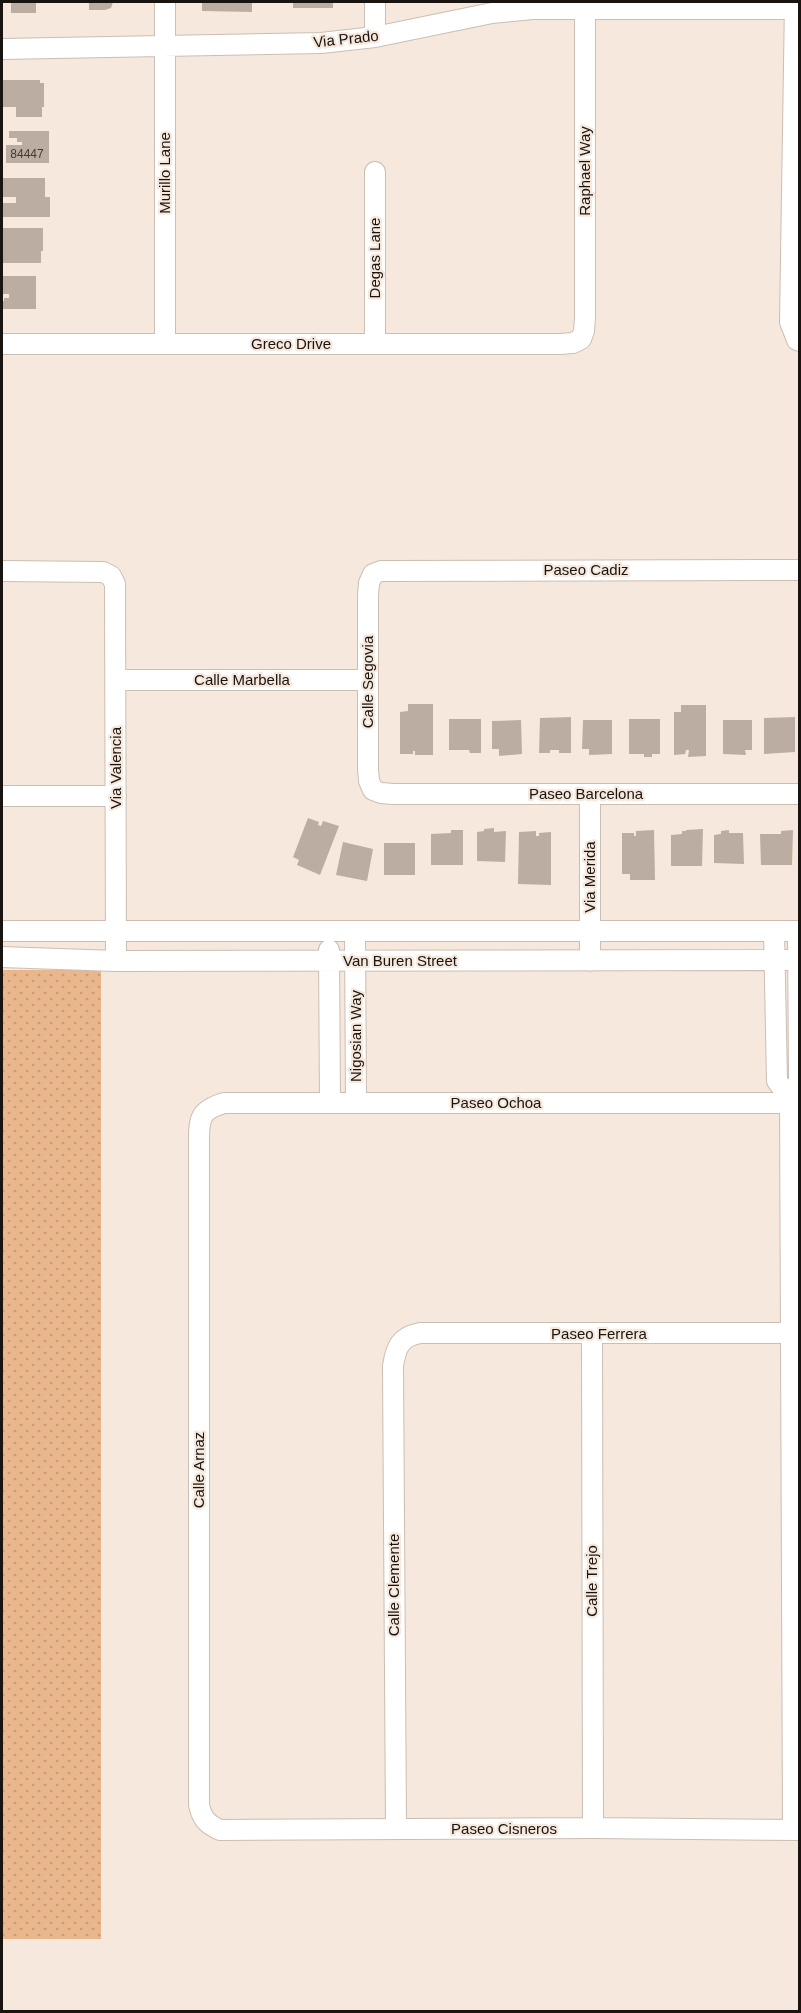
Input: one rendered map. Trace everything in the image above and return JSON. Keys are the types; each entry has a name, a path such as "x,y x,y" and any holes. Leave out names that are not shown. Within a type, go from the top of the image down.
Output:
{"street":[{"name":"Murillo Lane","path":"165,2 165,344"},
{"path":"375,2 375,37"},
{"name":"Via Prado","path":"2,49 286,45 375,37 492,13 585,5 688,9 796,6"},
{"name":"Raphael Way","path":"580,339 584,331 585,318 585,5"},
{"path":"796,6 790,322 796,340 800,341"},
{"name":"Degas Lane","path":"375,172 375,344"},
{"name":"Greco Drive","path":"2,344 560,344 573,343 580,339"},
{"name":"Paseo Cadiz","path":"373,574 393,570 800,570"},
{"name":"Via Valencia","path":"2,571 103,572 111,576 115,584 116,961"},
{"name":"Calle Segovia","path":"373,574 369,583 368,595 368,769 369,781 373,790"},
{"name":"Calle Marbella","path":"116,680 368,680"},
{"name":"Paseo Barcelona","path":"373,790 393,794 800,794"},
{"name":"Via Merida","path":"590,794 590,961"},
{"path":"2,796 116,796"},
{"name":"Van Buren Street","path":"2,931 799,931"},
{"path":"774,931 777,1081 790,1100"},
{"path":"796,1830 795,1333 790,1100 799,1081 799,931"},
{"name":"Nigosian Way","path":"328,932 330,1103"},
{"name":"Nigosian Way","path":"355,932 356,1103"},
{"name":"Van Buren Street","path":"2,957 116,961 356,962 799,960"},
{"name":"Paseo Ochoa","path":"205,1112 212,1106 224,1103 790,1100"},
{"name":"Calle Arnaz","path":"205,1112 199,1122 198,1140 198,1805 202,1817 210,1826"},
{"name":"Paseo Ferrera","path":"401,1342 409,1335 420,1333 795,1333"},
{"name":"Calle Trejo","path":"592,1334 592,1828"},
{"name":"Calle Clemente","path":"396,1829 393,1366 395,1352 401,1342"},
{"name":"Paseo Cisneros","path":"210,1826 220,1830 592,1828 796,1830"}],"shaded area":[{"path":"2,970 101,970 101,1939 2,1939"}],"building":[{"path":"11,2 36,2 36,13 11,13"},
{"path":"89,2 113,2 111,8 105,10 89,10"},
{"path":"202,2 252,2 252,12 202,11"},
{"path":"293,2 333,2 333,8 293,8"},
{"path":"2,80 40,80 40,83 44,83 42,117 16,117 16,107 2,107"},
{"path":"9,131 49,131 49,163 6,163 6,145 22,145 22,142 17,142 17,138 9,138"},
{"path":"2,178 45,178 45,197 50,197 50,217 2,217 2,203 16,203 16,197 2,197"},
{"path":"2,228 43,228 41,263 2,263"},
{"path":"2,276 36,276 36,309 2,309 2,301 4,298 9,298 9,294 2,294"},
{"path":"408,704 433,704 433,755 415,755 415,751 413,754 400,754 400,712 408,711"},
{"path":"681,705 706,705 706,756 688,757 689,750 686,750 685,754 674,755 674,712 681,712"},
{"path":"571,717 571,753 550,750 550,753 539,753 540,718"},
{"path":"795,717 795,752 764,754 764,718"},
{"path":"449,719 481,719 481,753 470,753 469,750 449,750"},
{"path":"629,719 660,719 660,754 644,757 644,754 629,754"},
{"path":"521,720 522,754 499,756 499,749 492,749 492,721"},
{"path":"583,720 612,720 612,754 589,755 589,749 582,749"},
{"path":"723,720 752,720 752,750 745,750 746,755 723,754"},
{"path":"308,818 319,822 318,825 321,826 323,821 339,826 320,875 297,865 299,860 293,857"},
{"path":"494,828 494,832 506,831 505,862 477,861 477,832"},
{"path":"703,829 702,866 671,866 671,835 682,834 682,831 686,830"},
{"path":"451,830 463,830 463,865 431,865 431,834 451,833"},
{"path":"654,830 655,880 630,880 630,874 622,874 622,833 634,833 636,836 636,831"},
{"path":"729,830 729,833 743,833 744,864 714,863 714,835"},
{"path":"793,830 792,865 761,865 760,834 781,834 781,831"},
{"path":"536,831 536,836 539,836 539,833 551,832 551,885 518,884 519,832"},
{"path":"343,842 373,849 367,881 336,875"},
{"path":"384,843 415,843 415,875 384,875"}]}
